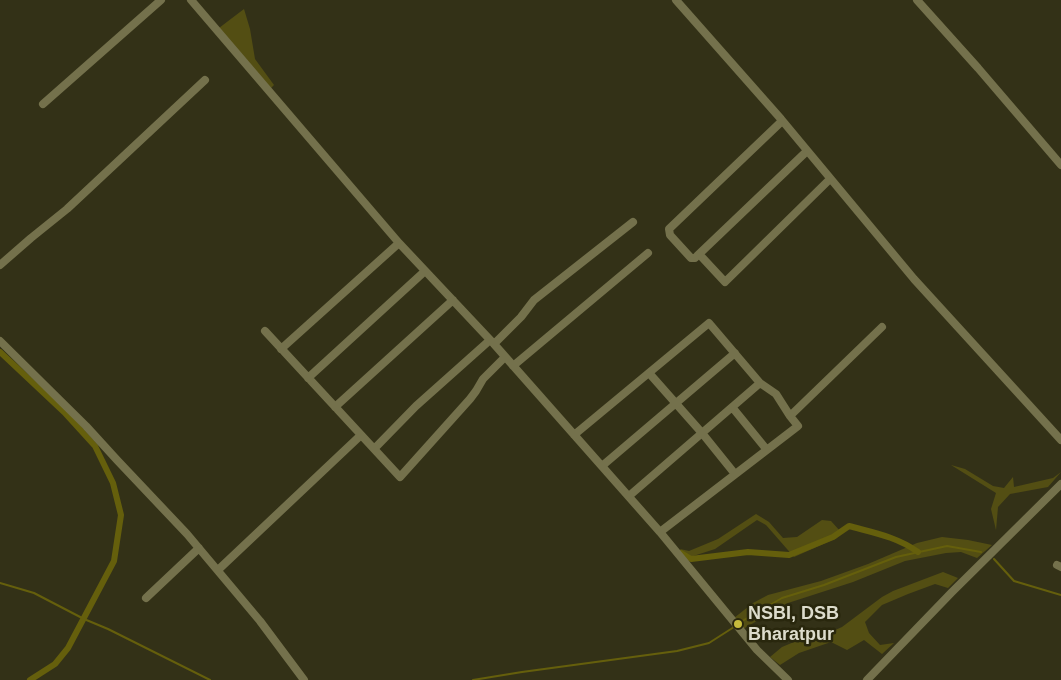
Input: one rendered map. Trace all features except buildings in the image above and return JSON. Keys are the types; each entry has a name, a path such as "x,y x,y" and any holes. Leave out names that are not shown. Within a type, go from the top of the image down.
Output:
{"street":[{"path":"43,104 161,0"},
{"path":"191,0 399,242 492,342 660,532 757,650 788,680"},
{"path":"676,0 782,121 914,279 1061,440"},
{"path":"917,0 1061,165"},
{"path":"0,265 67,209 205,80"},
{"path":"782,121 669,229 670,235 691,258 695,258 807,151"},
{"path":"699,254 725,282 830,180"},
{"path":"374,448 416,406 521,317 534,300 633,222"},
{"path":"281,349 399,242"},
{"path":"513,366 648,253"},
{"path":"308,378 425,271"},
{"path":"335,406 453,300"},
{"path":"574,435 709,323 760,382 776,394 798,426 660,532"},
{"path":"790,416 882,327"},
{"path":"265,331 400,477 470,399 483,379 505,357"},
{"path":"0,341 86,426 199,548 260,621 304,680"},
{"path":"602,466 735,353"},
{"path":"649,373 735,474"},
{"path":"628,496 760,382"},
{"path":"732,408 766,450"},
{"path":"218,570 361,435"},
{"path":"867,680 1061,484"},
{"path":"146,598 199,548"}],"shaded area":[{"path":"244,9 250,29 255,59 274,85 271,88 219,28"},
{"path":"951,465 965,469 993,486 1004,488 1013,477 1014,487 1053,478 1061,472 1048,487 1010,494 998,507 996,530 991,509 996,493"},
{"path":"756,514 769,522 783,538 797,537 822,520 831,521 840,531 837,538 794,557 766,525 757,520 715,549 687,558 680,549 689,551 718,539"},
{"path":"942,537 992,545 977,558 961,552 905,561 853,582 788,603 743,629 734,618 753,603 768,595 821,581 917,543"},
{"path":"943,572 958,578 948,588 935,584 908,594 882,605 865,622 869,633 880,645 894,643 882,654 864,640 847,650 831,642 799,653 780,665 770,657 782,647 794,642 815,639 842,627 893,591"}],"waterway":[{"path":"0,352 64,412 95,446 113,483 121,515 114,561 68,648 55,664 30,680"},
{"path":"681,553 691,559 748,552 789,555 833,537 849,526 894,539 918,552"},
{"path":"744,620 782,598 824,585 896,557 947,546 981,552"},
{"path":"994,559 1014,581 1061,595"},
{"path":"0,583 34,593 210,680"},
{"path":"473,680 677,651 709,643 734,627"}],"place":[{"name":"NSBI, DSB Bharatpur","path":"738,624"}]}
